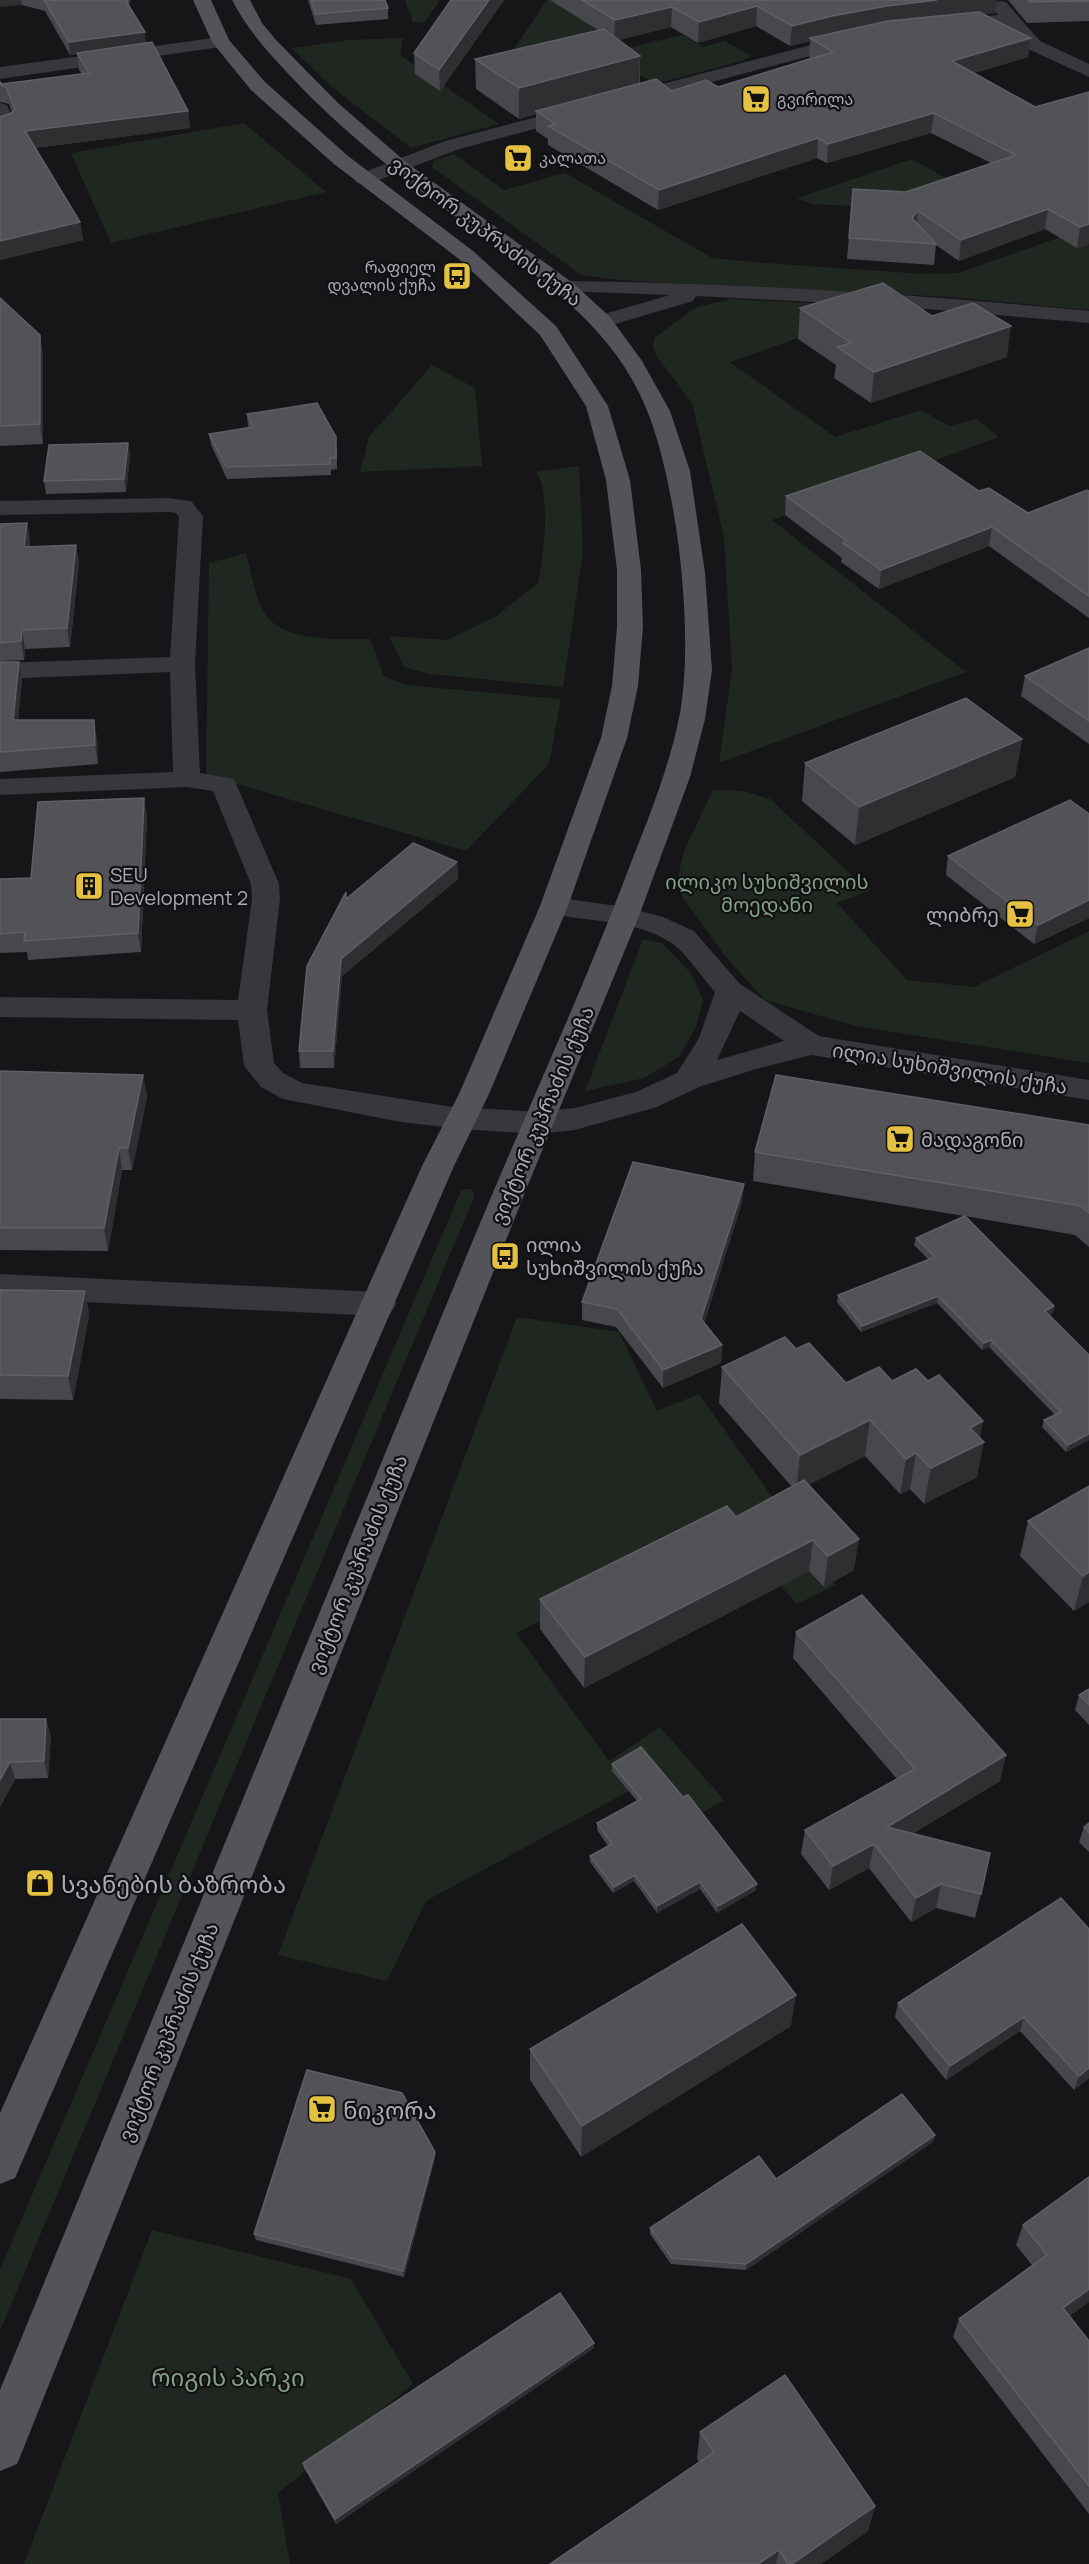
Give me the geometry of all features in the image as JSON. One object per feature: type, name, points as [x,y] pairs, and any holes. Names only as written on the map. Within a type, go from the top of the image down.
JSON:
[{"type":"main road","name":"ვიქტორ კუპრაძის ქუჩა","points":[[0,2447],[195,1961],[625,916],[677,777],[692,719],[699,670],[693,573],[678,471],[659,411],[646,385],[575,327],[519,302],[466,255],[364,179],[289,115],[258,86],[221,42],[202,0]]},
{"type":"main road","name":"ვიქტორ კუპრაძის ქუჩა","points":[[0,2163],[461,1118],[474,1094],[554,906],[614,738],[625,686],[630,627],[625,523],[618,480],[566,287],[400,167],[331,107],[300,77],[254,24],[241,0]]},
{"type":"main road","points":[[258,86],[300,77]]},
{"type":"street","points":[[995,0],[1034,45],[1089,71]]},
{"type":"street","points":[[931,28],[1010,19]]},
{"type":"street","points":[[364,179],[452,146],[837,42],[866,37]]},
{"type":"street","points":[[0,74],[221,42]]},
{"type":"street","points":[[0,109],[6,125],[0,128]]},
{"type":"street","points":[[566,287],[720,291],[931,301],[1089,317]]},
{"type":"street","points":[[575,327],[685,297],[720,291]]},
{"type":"street","points":[[0,508],[183,506],[191,516],[183,664],[187,779],[0,787]]},
{"type":"street","points":[[0,671],[183,664]]},
{"type":"street","name":"ილია სუხიშვილის ქუჩა","points":[[187,779],[224,785],[265,884],[266,899],[252,1010],[259,1066],[272,1080],[294,1092],[401,1111],[538,1123],[575,1119],[635,1103],[688,1080],[750,1060],[811,1045],[1089,1090]]},
{"type":"street","name":"ილია სუხიშვილის ქუჩა","points":[[554,906],[625,916],[653,923],[684,938],[730,991],[811,1045]]},
{"type":"street","points":[[688,1080],[706,1055],[724,1017],[730,991]]},
{"type":"street","points":[[0,1007],[252,1010]]},
{"type":"street","points":[[0,1286],[379,1304]]},
{"type":"green space","points":[[405,0],[440,0],[425,22],[413,22]]},
{"type":"green space","points":[[547,0],[565,0],[659,19],[530,61],[513,50]]},
{"type":"green space","points":[[683,35],[703,47],[725,41],[751,56],[742,61],[655,84],[605,53]]},
{"type":"green space","points":[[403,38],[400,55],[499,124],[411,148],[332,87],[292,48],[349,40]]},
{"type":"green space","points":[[244,123],[326,192],[111,243],[71,153]]},
{"type":"green space","points":[[454,154],[504,190],[565,173],[712,258],[924,274],[958,273],[1089,227],[1089,310],[949,297],[620,280],[581,275],[432,167],[434,160]]},
{"type":"green space","points":[[912,159],[963,188],[902,209],[812,204],[797,198]]},
{"type":"green space","points":[[731,299],[888,307],[730,362],[835,437],[921,410],[949,426],[977,419],[999,437],[772,520],[966,672],[719,763],[732,669],[724,537],[692,403],[656,355],[653,345],[655,337],[697,307]]},
{"type":"green space","points":[[432,365],[475,388],[482,466],[360,472],[369,437]]},
{"type":"green space","points":[[579,466],[583,552],[563,687],[429,674],[404,667],[389,636],[447,640],[495,617],[538,583],[544,543],[545,510],[541,482],[536,472]]},
{"type":"green space","points":[[246,553],[260,604],[271,621],[283,629],[312,637],[370,639],[384,676],[406,685],[561,699],[549,764],[466,851],[206,775],[209,563]]},
{"type":"green space","name":"ილიკო სუხიშვილის მოედანი","points":[[713,790],[744,791],[770,799],[869,891],[837,903],[907,980],[974,987],[1089,931],[1089,1063],[855,1026],[765,1000],[725,956],[681,895],[678,877],[684,851]]},
{"type":"green space","points":[[643,939],[662,943],[691,973],[703,1000],[696,1027],[679,1057],[644,1078],[585,1091]]},
{"type":"green space","points":[[472,1189],[474,1197],[0,2331],[0,2270],[461,1191]]},
{"type":"green space","points":[[517,1317],[619,1332],[657,1411],[699,1394],[835,1585],[797,1604],[727,1526],[516,1633],[609,1761],[660,1727],[724,1800],[687,1821],[655,1777],[426,1901],[387,1981],[278,1955]]},
{"type":"green space","name":"რიგის პარკი","points":[[152,2230],[351,2279],[413,2384],[278,2493],[290,2564],[24,2564]]},
{"type":"building","points":[[44,0],[127,0],[145,32],[69,42]]},
{"type":"building","points":[[311,0],[385,0],[388,8],[316,14]]},
{"type":"building","points":[[451,0],[489,0],[439,70],[414,53]]},
{"type":"building","points":[[582,0],[937,0],[887,6],[792,26],[757,6],[699,22],[672,7],[615,20]]},
{"type":"building","points":[[1028,0],[1089,0],[1089,1],[1030,2]]},
{"type":"building","points":[[979,12],[1031,38],[952,61],[1035,107],[1089,92],[1089,224],[1080,227],[1048,209],[961,240],[918,211],[912,218],[936,244],[849,238],[853,189],[906,192],[1016,155],[934,113],[828,144],[818,138],[659,190],[548,126],[555,124],[536,111],[656,79],[672,91],[706,80],[718,87],[833,52],[810,38],[888,21]]},
{"type":"building","points":[[604,29],[640,56],[519,88],[475,59]]},
{"type":"building","points":[[152,42],[188,111],[25,131],[80,222],[0,241],[0,117],[15,109],[6,87],[0,85],[0,82],[2,84],[89,73],[77,53]]},
{"type":"building","points":[[883,283],[932,316],[973,303],[1011,326],[874,372],[837,347],[851,343],[800,308]]},
{"type":"building","points":[[0,298],[40,335],[40,424],[0,426]]},
{"type":"building","points":[[317,403],[336,437],[336,458],[330,458],[330,464],[226,467],[209,434],[253,427],[247,414]]},
{"type":"building","points":[[128,443],[124,479],[44,481],[49,445]]},
{"type":"building","points":[[920,451],[979,491],[989,488],[1028,513],[1089,491],[1089,596],[992,527],[881,570],[843,543],[847,541],[786,496]]},
{"type":"building","points":[[27,523],[24,547],[76,545],[67,628],[22,630],[21,641],[0,643],[0,524]]},
{"type":"building","points":[[1089,648],[1089,721],[1025,676]]},
{"type":"building","points":[[0,662],[19,662],[13,720],[94,720],[95,745],[0,752]]},
{"type":"building","points":[[966,698],[1022,739],[859,807],[805,763]]},
{"type":"building","name":"SEU Development 2","points":[[144,798],[138,933],[24,941],[25,932],[0,934],[0,879],[31,878],[38,802]]},
{"type":"building","points":[[1070,800],[1089,814],[1089,900],[1038,925],[948,856]]},
{"type":"building","points":[[413,843],[457,862],[341,959],[333,1051],[299,1051],[307,966],[346,892],[346,899]]},
{"type":"building","points":[[0,1071],[143,1075],[128,1148],[119,1148],[104,1228],[0,1228]]},
{"type":"building","points":[[776,1075],[1089,1125],[1089,1213],[1081,1206],[755,1152]]},
{"type":"building","points":[[633,1162],[744,1184],[701,1319],[722,1345],[663,1370],[617,1309],[582,1302]]},
{"type":"building","points":[[965,1216],[1054,1306],[1045,1311],[1089,1355],[1089,1434],[1068,1445],[1044,1420],[1061,1412],[991,1340],[984,1343],[938,1296],[862,1326],[838,1295],[935,1257],[916,1238]]},
{"type":"building","points":[[0,1290],[85,1291],[68,1376],[0,1375]]},
{"type":"building","points":[[785,1337],[796,1349],[809,1343],[846,1383],[879,1367],[892,1381],[916,1369],[928,1381],[939,1375],[983,1421],[970,1428],[984,1442],[931,1468],[916,1453],[906,1459],[870,1420],[800,1455],[722,1367]]},
{"type":"building","points":[[804,1480],[859,1539],[828,1556],[813,1540],[585,1657],[540,1599],[727,1506],[736,1517]]},
{"type":"building","points":[[1089,1486],[1089,1572],[1083,1576],[1028,1521]]},
{"type":"building","points":[[862,1595],[1006,1755],[887,1827],[990,1853],[981,1894],[941,1884],[916,1898],[874,1844],[833,1866],[805,1830],[915,1769],[796,1632]]},
{"type":"building","points":[[1089,1689],[1089,1705],[1079,1695]]},
{"type":"building","points":[[0,1719],[46,1719],[44,1761],[10,1762],[0,1780]]},
{"type":"building","points":[[641,1747],[683,1797],[688,1795],[757,1884],[718,1906],[700,1882],[657,1906],[635,1875],[614,1887],[590,1856],[612,1844],[597,1823],[641,1799],[612,1764]]},
{"type":"building","points":[[1089,1823],[1089,1833],[1084,1827]]},
{"type":"building","points":[[1061,1898],[1089,1929],[1089,2068],[1079,2076],[1024,2017],[950,2066],[898,2003]]},
{"type":"building","points":[[742,1924],[796,1995],[582,2126],[530,2049]]},
{"type":"building","points":[[307,2070],[402,2093],[435,2152],[403,2271],[254,2234]]},
{"type":"building","points":[[902,2094],[935,2135],[746,2264],[672,2258],[650,2228],[759,2156],[776,2179]]},
{"type":"building","points":[[1089,2177],[1089,2289],[1063,2308],[1089,2341],[1089,2486],[959,2319],[1047,2255],[1023,2225]]},
{"type":"building","points":[[560,2293],[594,2343],[335,2519],[303,2463]]},
{"type":"building","points":[[785,2375],[875,2506],[792,2564],[788,2564],[779,2550],[758,2564],[550,2564],[714,2452],[700,2432]]},
{"type":"place","name":"გვირილა","points":[[756,99]]},
{"type":"place","name":"კალათა","points":[[518,158]]},
{"type":"place","name":"რაფიელ დვალის ქუჩა","points":[[457,276]]},
{"type":"place","name":"SEU Development 2","points":[[89,886]]},
{"type":"place","name":"ლიბრე","points":[[1020,914]]},
{"type":"place","name":"მადაგონი","points":[[900,1139]]},
{"type":"place","name":"ილია სუხიშვილის ქუჩა","points":[[505,1256]]},
{"type":"place","name":"სვანების ბაზრობა","points":[[40,1883]]},
{"type":"place","name":"ნიკორა","points":[[322,2109]]}]
